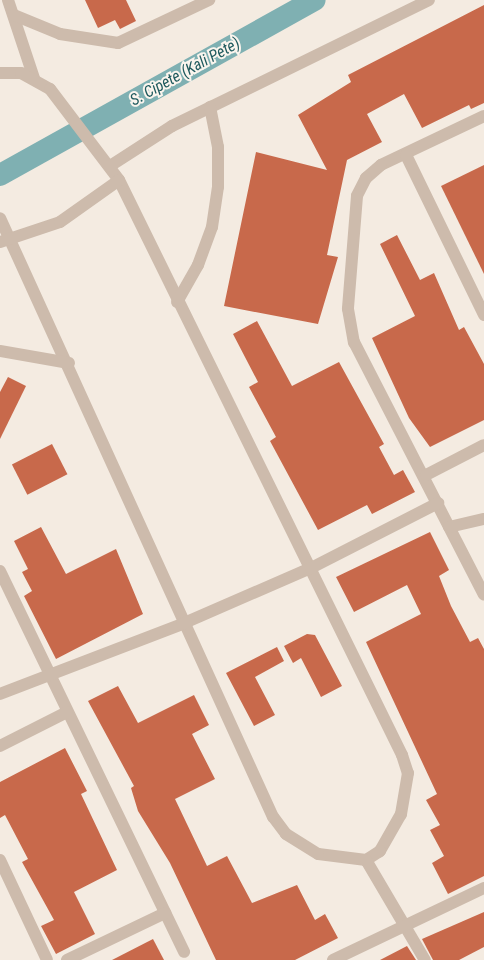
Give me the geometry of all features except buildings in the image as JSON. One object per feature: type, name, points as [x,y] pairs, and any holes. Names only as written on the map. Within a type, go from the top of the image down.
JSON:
[{"type":"street","points":[[0,218],[6,240],[69,364],[182,624],[273,817],[286,834],[318,854],[366,860],[380,851],[401,814],[408,773],[311,568],[177,302],[118,180],[110,166],[60,105],[34,78],[8,0]]},
{"type":"street","points":[[14,15],[60,34],[118,43],[209,0]]},
{"type":"street","points":[[110,166],[210,107],[429,0]]},
{"type":"street","points":[[0,73],[34,78]]},
{"type":"street","points":[[177,302],[198,265],[216,203],[218,147],[210,107]]},
{"type":"street","points":[[484,116],[406,155],[381,165],[366,178],[357,196],[348,309],[354,342],[426,475],[449,527],[484,595]]},
{"type":"street","points":[[406,155],[484,315]]},
{"type":"street","points":[[6,240],[65,219],[118,180]]},
{"type":"street","points":[[0,351],[69,364]]},
{"type":"street","points":[[426,475],[484,445]]},
{"type":"street","points":[[0,694],[182,624],[311,568],[438,503]]},
{"type":"street","points":[[449,527],[484,519]]},
{"type":"street","points":[[0,571],[48,674],[184,952]]},
{"type":"street","points":[[0,746],[67,712]]},
{"type":"street","points":[[0,860],[47,960]]},
{"type":"street","points":[[366,860],[407,925],[425,960]]},
{"type":"street","points":[[333,960],[484,888]]},
{"type":"street","points":[[67,960],[164,913]]},
{"type":"waterway","name":"S. Cipete (Kali Pete)","points":[[0,175],[315,0]]}]
